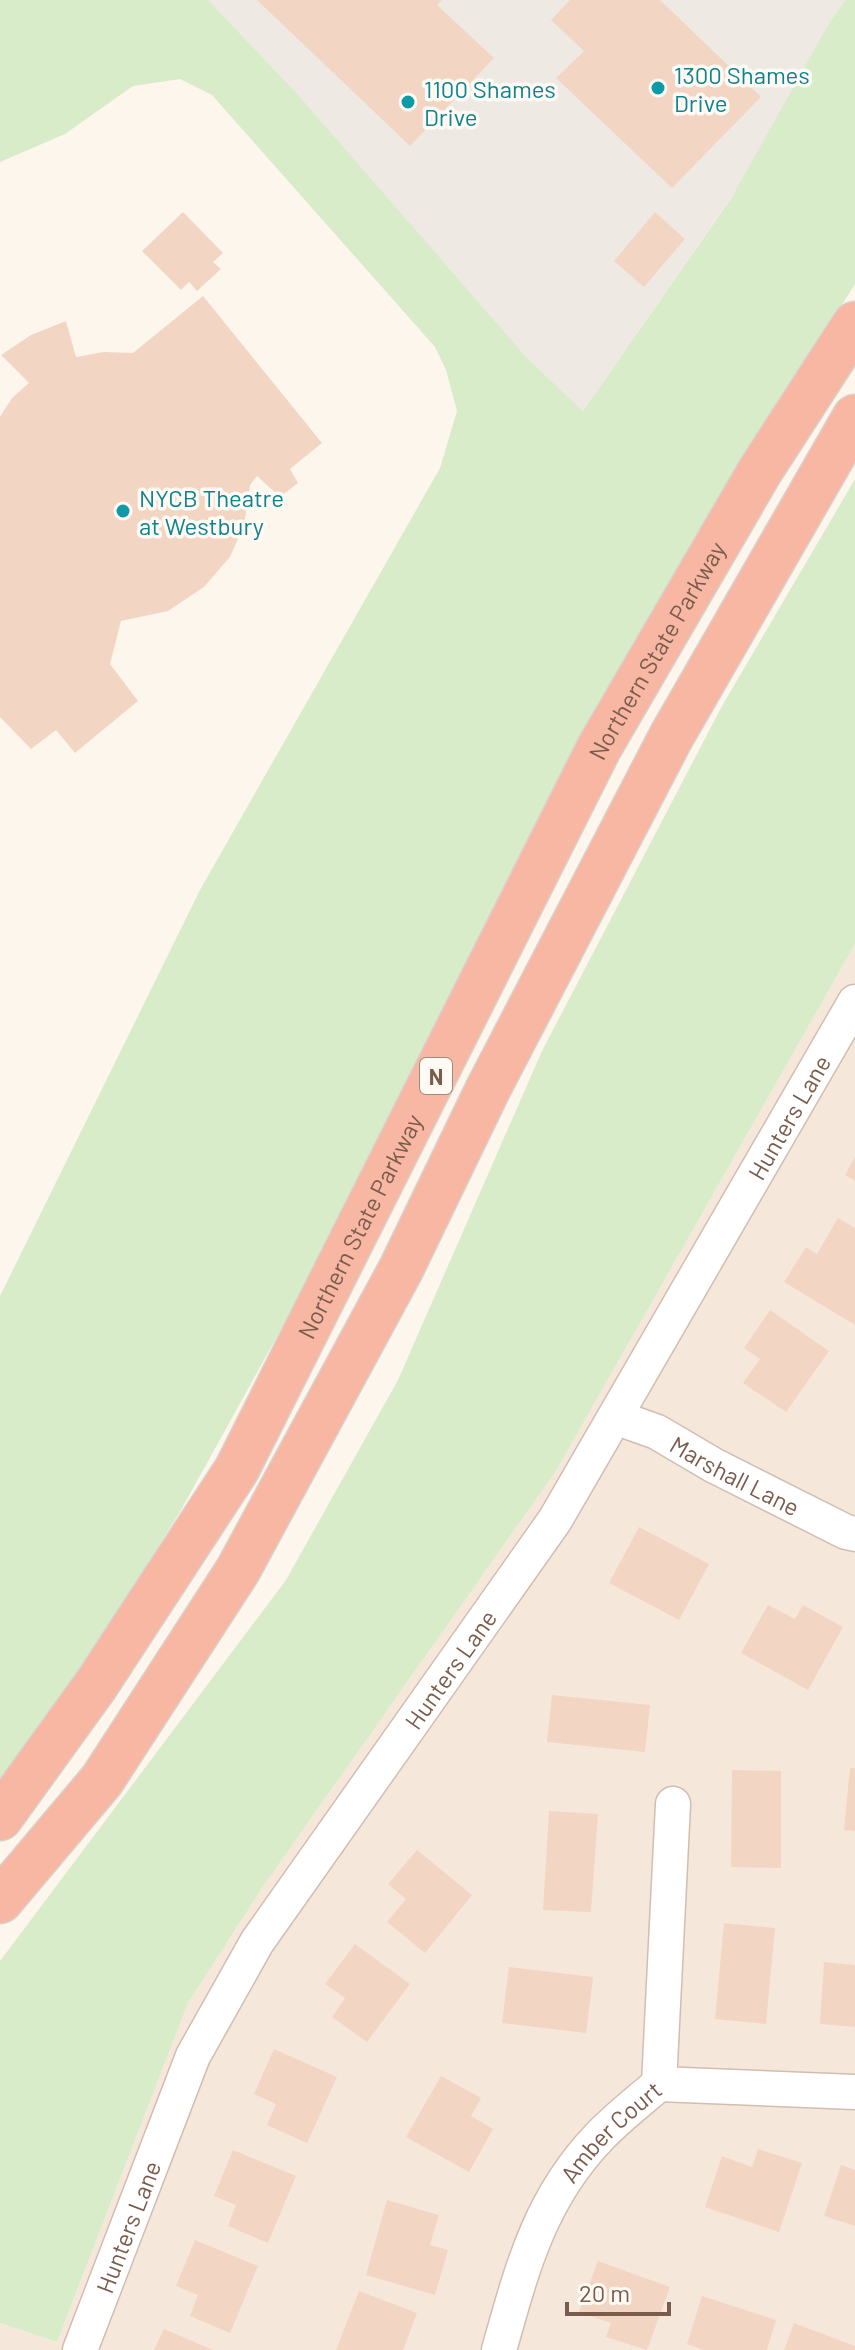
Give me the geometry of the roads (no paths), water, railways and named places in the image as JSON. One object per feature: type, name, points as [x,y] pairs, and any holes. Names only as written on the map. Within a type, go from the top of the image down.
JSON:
[{"type":"highway","name":"Northern State Parkway","points":[[0,1818],[96,1685],[237,1469],[599,748],[760,471],[855,324]]},
{"type":"highway","name":"N","points":[[0,1901],[102,1780],[238,1570],[401,1269],[488,1089],[671,737],[855,417]]},
{"type":"street","name":"Hunters Lane","points":[[80,2350],[193,2056],[257,1942],[555,1520],[855,1002]]},
{"type":"street","name":"Marshall Lane","points":[[615,1417],[657,1432],[713,1465],[855,1534]]},
{"type":"street","name":"Amber Court","points":[[499,2350],[526,2253],[550,2201],[599,2137],[659,2084],[673,1804]]},
{"type":"street","points":[[659,2084],[855,2092]]},
{"type":"place","name":"1300 Shames Drive","points":[[658,88]]},
{"type":"place","name":"1100 Shames Drive","points":[[408,102]]},
{"type":"place","name":"NYCB Theatre at Westbury","points":[[123,511]]}]
